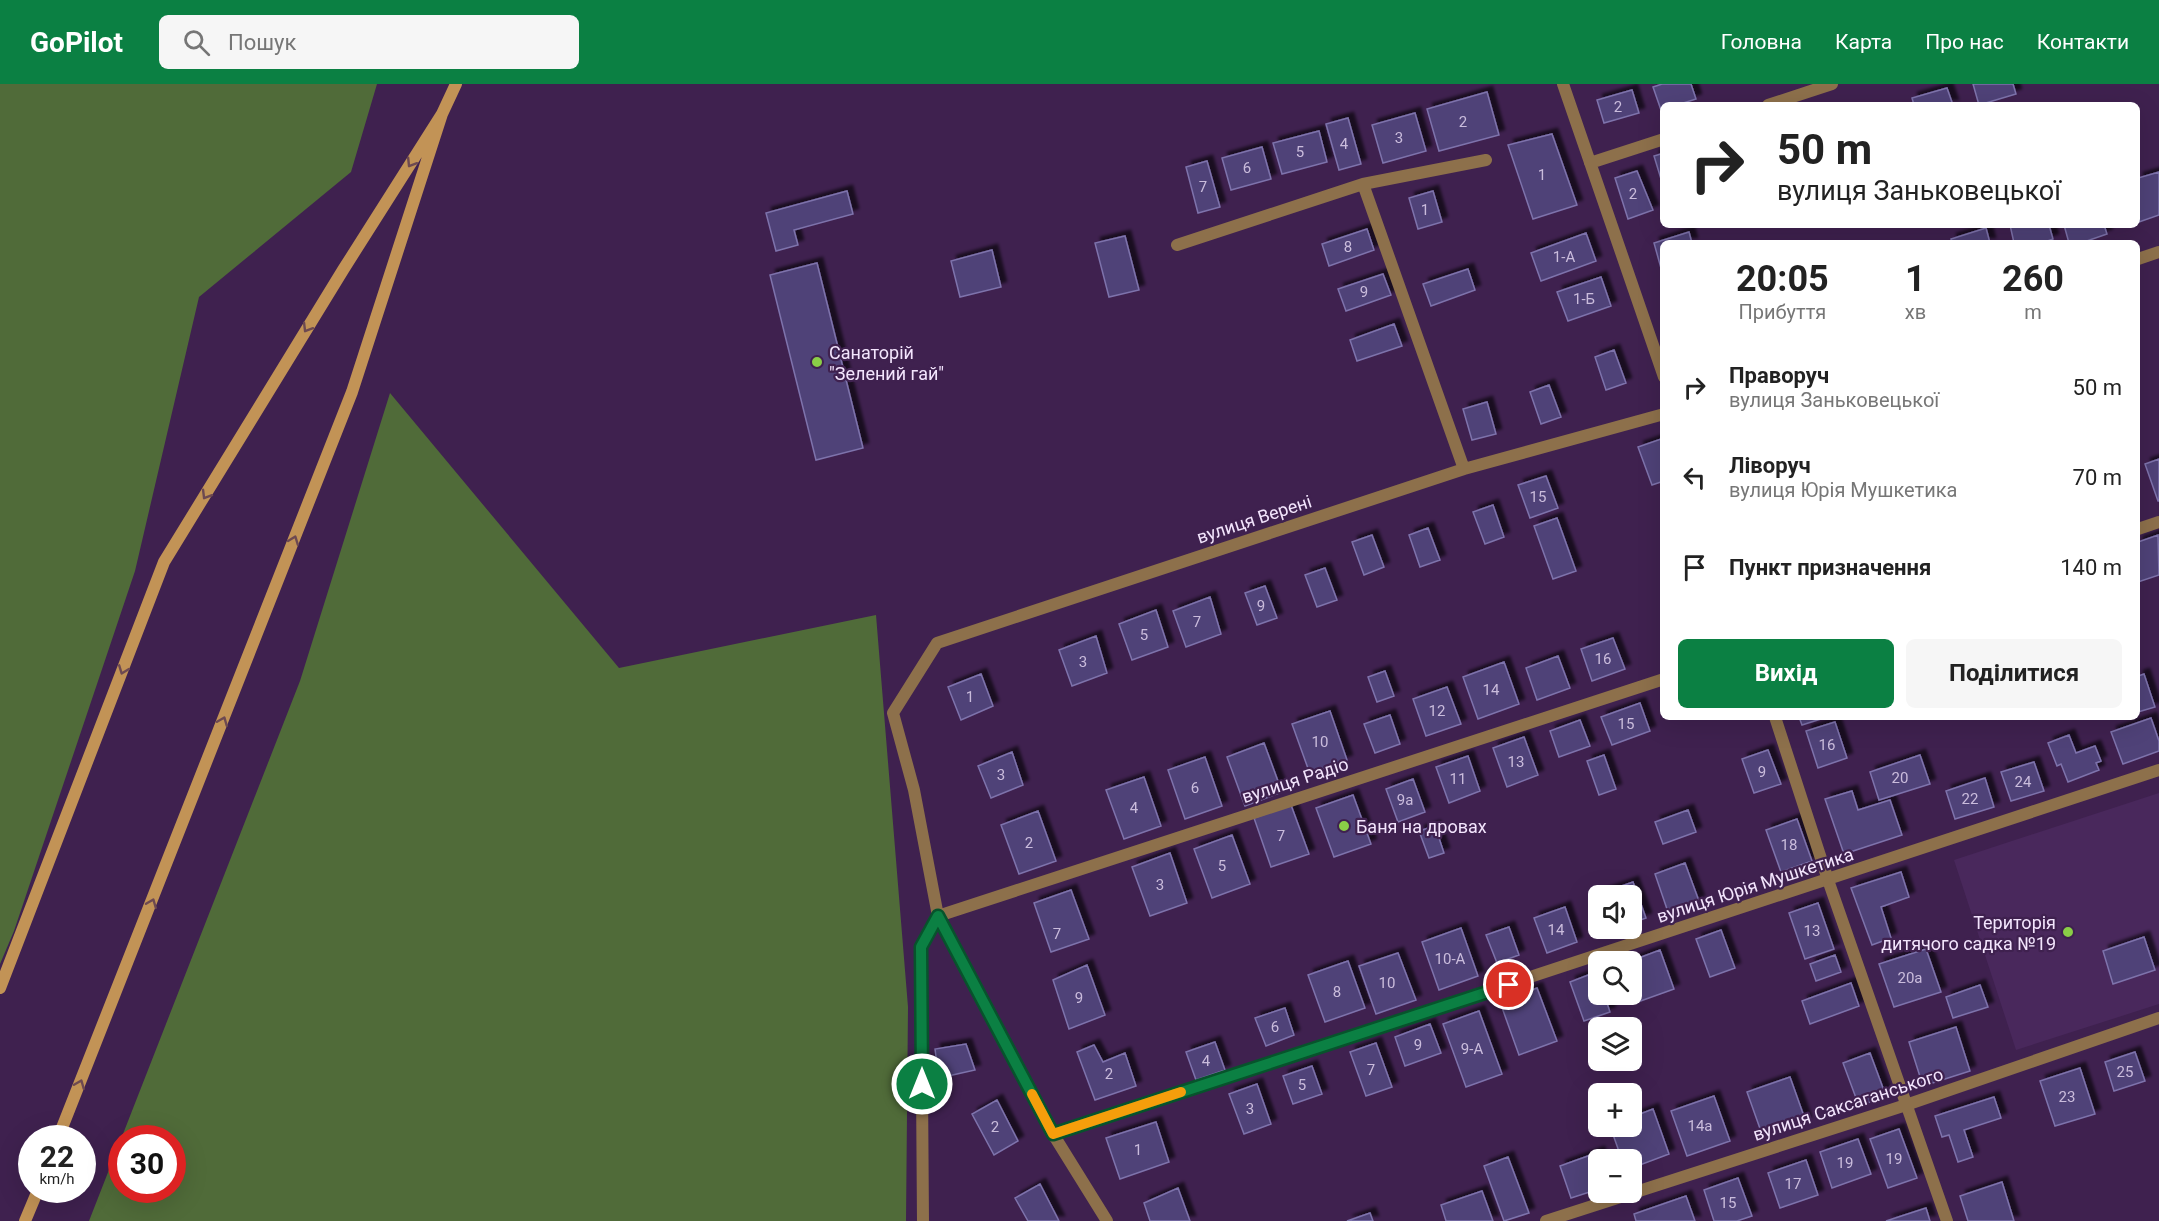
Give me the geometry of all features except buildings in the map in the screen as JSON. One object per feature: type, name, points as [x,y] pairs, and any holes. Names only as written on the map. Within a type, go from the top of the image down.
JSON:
[{"type":"main road","points":[[63,1125],[352,392],[442,114],[456,84]]},
{"type":"main road","points":[[0,988],[165,562],[343,270],[442,114]]},
{"type":"main road","points":[[26,1221],[33,1203]]},
{"type":"street","points":[[1563,84],[1660,365]]},
{"type":"street","points":[[1777,102],[1832,84]]},
{"type":"street","points":[[1590,163],[1660,140]]},
{"type":"street","points":[[1177,245],[1363,184],[1486,160]]},
{"type":"street","points":[[1363,184],[1464,469]]},
{"type":"street","points":[[2140,258],[2159,252]]},
{"type":"street","name":"вулиця Верені","points":[[938,916],[914,790],[893,713],[937,643],[1464,469],[1660,415]]},
{"type":"street","points":[[2140,528],[2159,522]]},
{"type":"street","name":"вулиця Радіо","points":[[938,916],[1660,680]]},
{"type":"street","points":[[1776,720],[1828,880],[1947,1221]]},
{"type":"street","name":"вулиця Юрія Мушкетика","points":[[1053,1134],[2159,770]]},
{"type":"street","points":[[938,916],[1053,1134],[1107,1221]]},
{"type":"street","points":[[923,1221],[921,947],[938,916]]},
{"type":"street","name":"вулиця Саксаганського","points":[[1546,1221],[1906,1105],[2159,1018]]},
{"type":"shaded area","name":"Територія дитячого садка №19","points":[[2159,793],[2159,1004],[2016,1050],[1954,860]]},
{"type":"green space","points":[[0,84],[377,84],[351,172],[199,297],[135,571],[14,931],[0,964]]},
{"type":"green space","points":[[390,393],[619,668],[876,615],[908,1007],[906,1221],[89,1221],[108,1172],[108,1203],[186,1203],[186,1125],[127,1125],[300,681]]},
{"type":"slow traffic","points":[[1032,1094],[1053,1134],[1181,1092]]},
{"type":"place","name":"Санаторій \"Зелений гай\"","points":[[817,362]]},
{"type":"place","name":"Баня на дровах","points":[[1344,826]]},
{"type":"place","name":"Територія дитячого садка №19","points":[[2068,932]]},
{"type":"route","points":[[922,1084],[921,947],[938,916],[1053,1134],[1509,985]]}]
